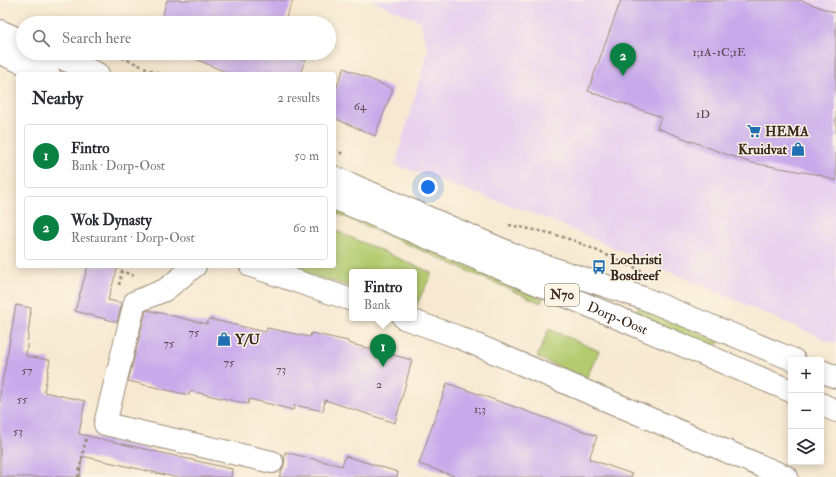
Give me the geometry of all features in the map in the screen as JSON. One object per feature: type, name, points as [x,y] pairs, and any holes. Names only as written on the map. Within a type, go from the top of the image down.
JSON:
[{"type":"main road","points":[[0,32],[16,39]]},
{"type":"main road","points":[[0,53],[16,60]]},
{"type":"main road","points":[[16,60],[44,72]]},
{"type":"main road","points":[[66,60],[93,72]]},
{"type":"main road","name":"Dorp-Oost","points":[[336,178],[516,256],[643,298],[788,358]]},
{"type":"main road","name":"Dorp-Oost","points":[[336,199],[788,390]]},
{"type":"main road","points":[[192,268],[165,290],[135,302],[105,424],[272,462]]},
{"type":"main road","points":[[257,268],[349,299]]},
{"type":"main road","points":[[413,321],[458,337],[760,472],[787,477]]},
{"type":"main road","points":[[824,372],[836,377]]},
{"type":"main road","points":[[824,405],[836,411]]},
{"type":"path","points":[[127,60],[155,72]]},
{"type":"path","points":[[336,151],[345,155]]},
{"type":"path","points":[[504,223],[550,233],[575,241],[651,274]]},
{"type":"shaded area","points":[[371,0],[836,0],[836,344],[543,217],[395,165],[428,50],[420,21]]},
{"type":"green space","points":[[336,209],[543,299],[541,303],[336,213]]},
{"type":"green space","points":[[336,231],[432,273],[417,304],[417,269],[349,269],[349,286],[282,268],[336,268]]},
{"type":"green space","points":[[638,306],[720,342],[711,348],[635,315]]},
{"type":"green space","points":[[549,329],[599,351],[586,379],[537,357]]},
{"type":"building","points":[[167,0],[293,0],[286,16],[162,16]]},
{"type":"building","points":[[621,0],[800,0],[836,13],[836,181],[820,175],[752,163],[720,152],[657,128],[661,117],[588,91]]},
{"type":"building","points":[[198,60],[305,60],[301,72],[225,72]]},
{"type":"building","points":[[344,68],[393,89],[375,136],[336,119],[336,89]]},
{"type":"building","points":[[87,268],[117,268],[108,300],[122,303],[117,322],[75,311]]},
{"type":"building","points":[[16,305],[31,308],[26,356],[50,360],[44,392],[85,401],[79,434],[232,469],[231,477],[174,477],[82,456],[80,477],[0,477],[0,395]]},
{"type":"building","points":[[148,310],[207,324],[209,319],[266,332],[267,328],[310,337],[311,333],[348,341],[348,343],[412,360],[395,423],[325,400],[323,411],[295,405],[293,410],[249,399],[248,404],[190,391],[189,395],[128,381],[146,311]]},
{"type":"building","points":[[447,383],[597,436],[589,459],[632,474],[631,477],[457,477],[419,464]]},
{"type":"building","points":[[285,452],[342,466],[345,456],[398,472],[397,477],[279,477],[284,465]]},
{"type":"place","name":"Wok Dynasty","points":[[623,76]]},
{"type":"place","name":"HEMA","points":[[754,131]]},
{"type":"place","name":"Kruidvat","points":[[798,149]]},
{"type":"place","name":"Lochristi Bosdreef","points":[[599,267]]},
{"type":"place","name":"Y/U","points":[[224,339]]},
{"type":"place","name":"Fintro","points":[[383,367]]}]
